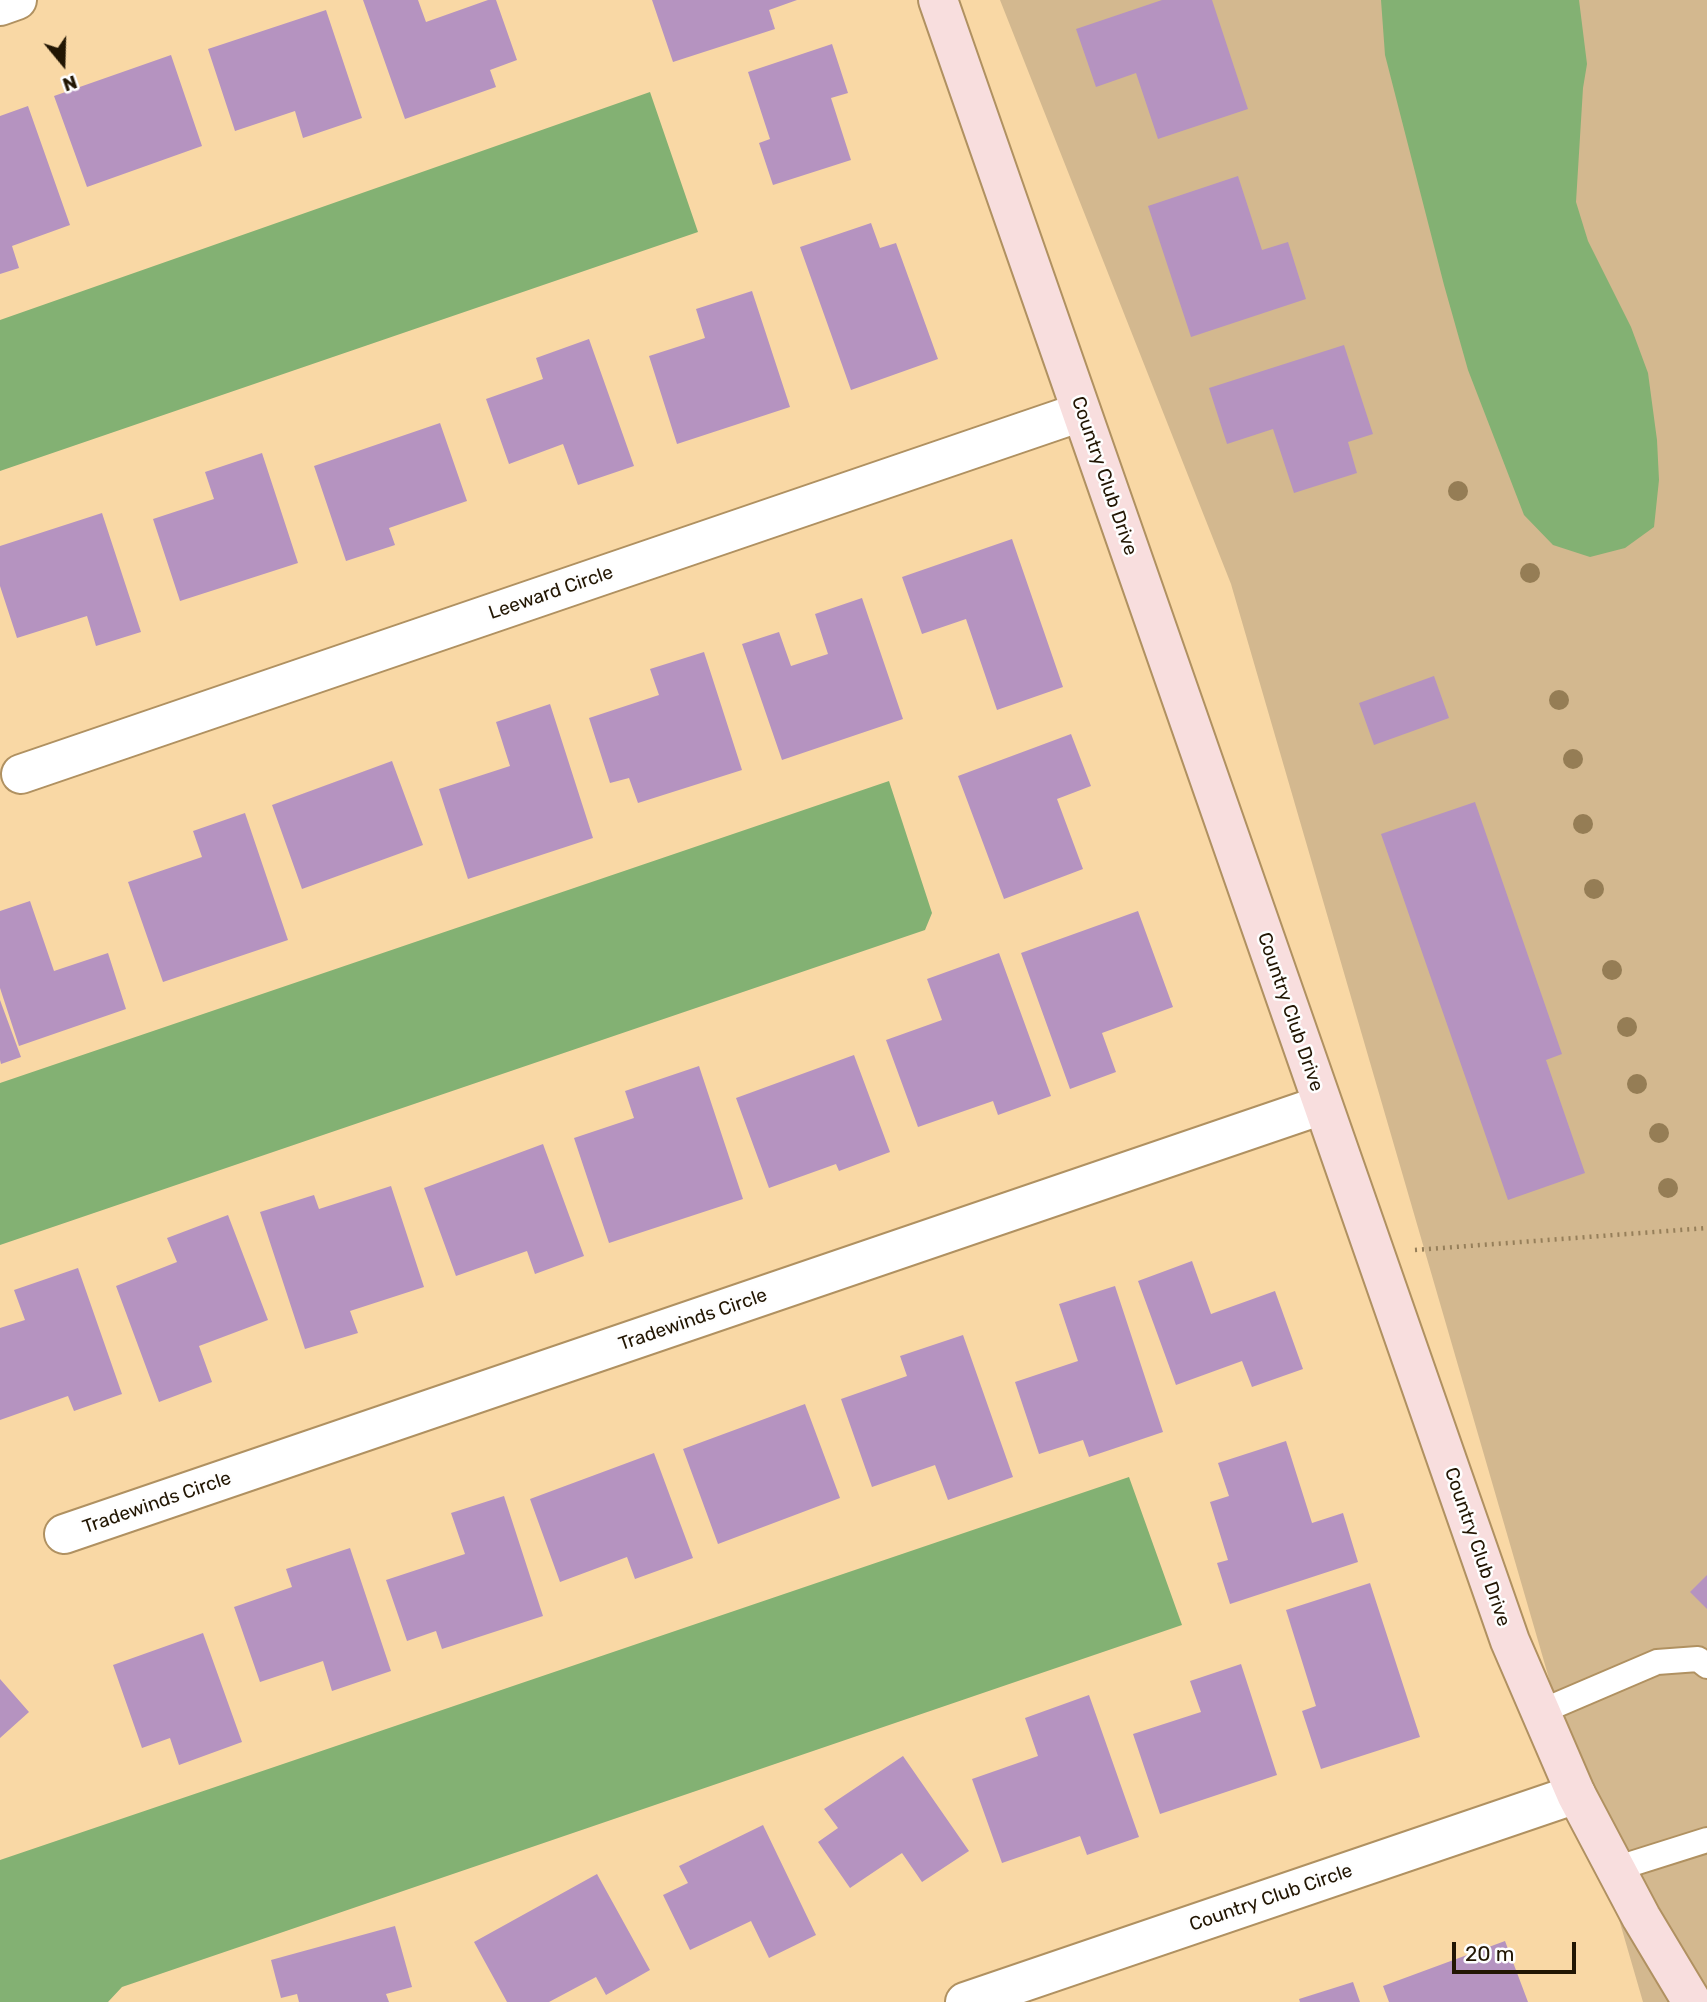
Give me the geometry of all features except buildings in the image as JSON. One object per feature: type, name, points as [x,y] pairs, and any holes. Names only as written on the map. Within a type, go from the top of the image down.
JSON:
[{"type":"street","points":[[0,6],[17,0]]},
{"type":"street","name":"Country Club Drive","points":[[938,0],[1510,1641],[1576,1794],[1641,1917],[1692,2002]]},
{"type":"street","name":"Leeward Circle","points":[[21,774],[1081,412]]},
{"type":"street","name":"Tradewinds Circle","points":[[64,1534],[1322,1105]]},
{"type":"street","name":"Country Club Circle","points":[[965,2002],[1576,1794]]},
{"type":"lane","points":[[1540,1712],[1657,1662],[1698,1660],[1707,1667]]},
{"type":"lane","points":[[1615,1869],[1707,1840]]},
{"type":"path","points":[[1374,1253],[1707,1228]]},
{"type":"shaded area","points":[[1000,0],[1707,0],[1707,2002],[1643,2002],[1231,584]]},
{"type":"shaded area","points":[[1381,0],[1579,0],[1587,64],[1576,202],[1588,241],[1631,327],[1648,373],[1657,440],[1659,480],[1654,527],[1625,548],[1590,557],[1553,545],[1524,515],[1468,370],[1444,285],[1385,55]]},
{"type":"shaded area","points":[[650,92],[698,232],[0,471],[0,320]]},
{"type":"shaded area","points":[[889,781],[932,913],[925,930],[0,1245],[0,1083]]},
{"type":"shaded area","points":[[1129,1477],[1182,1625],[122,1987],[108,2002],[0,2002],[0,1860]]}]
